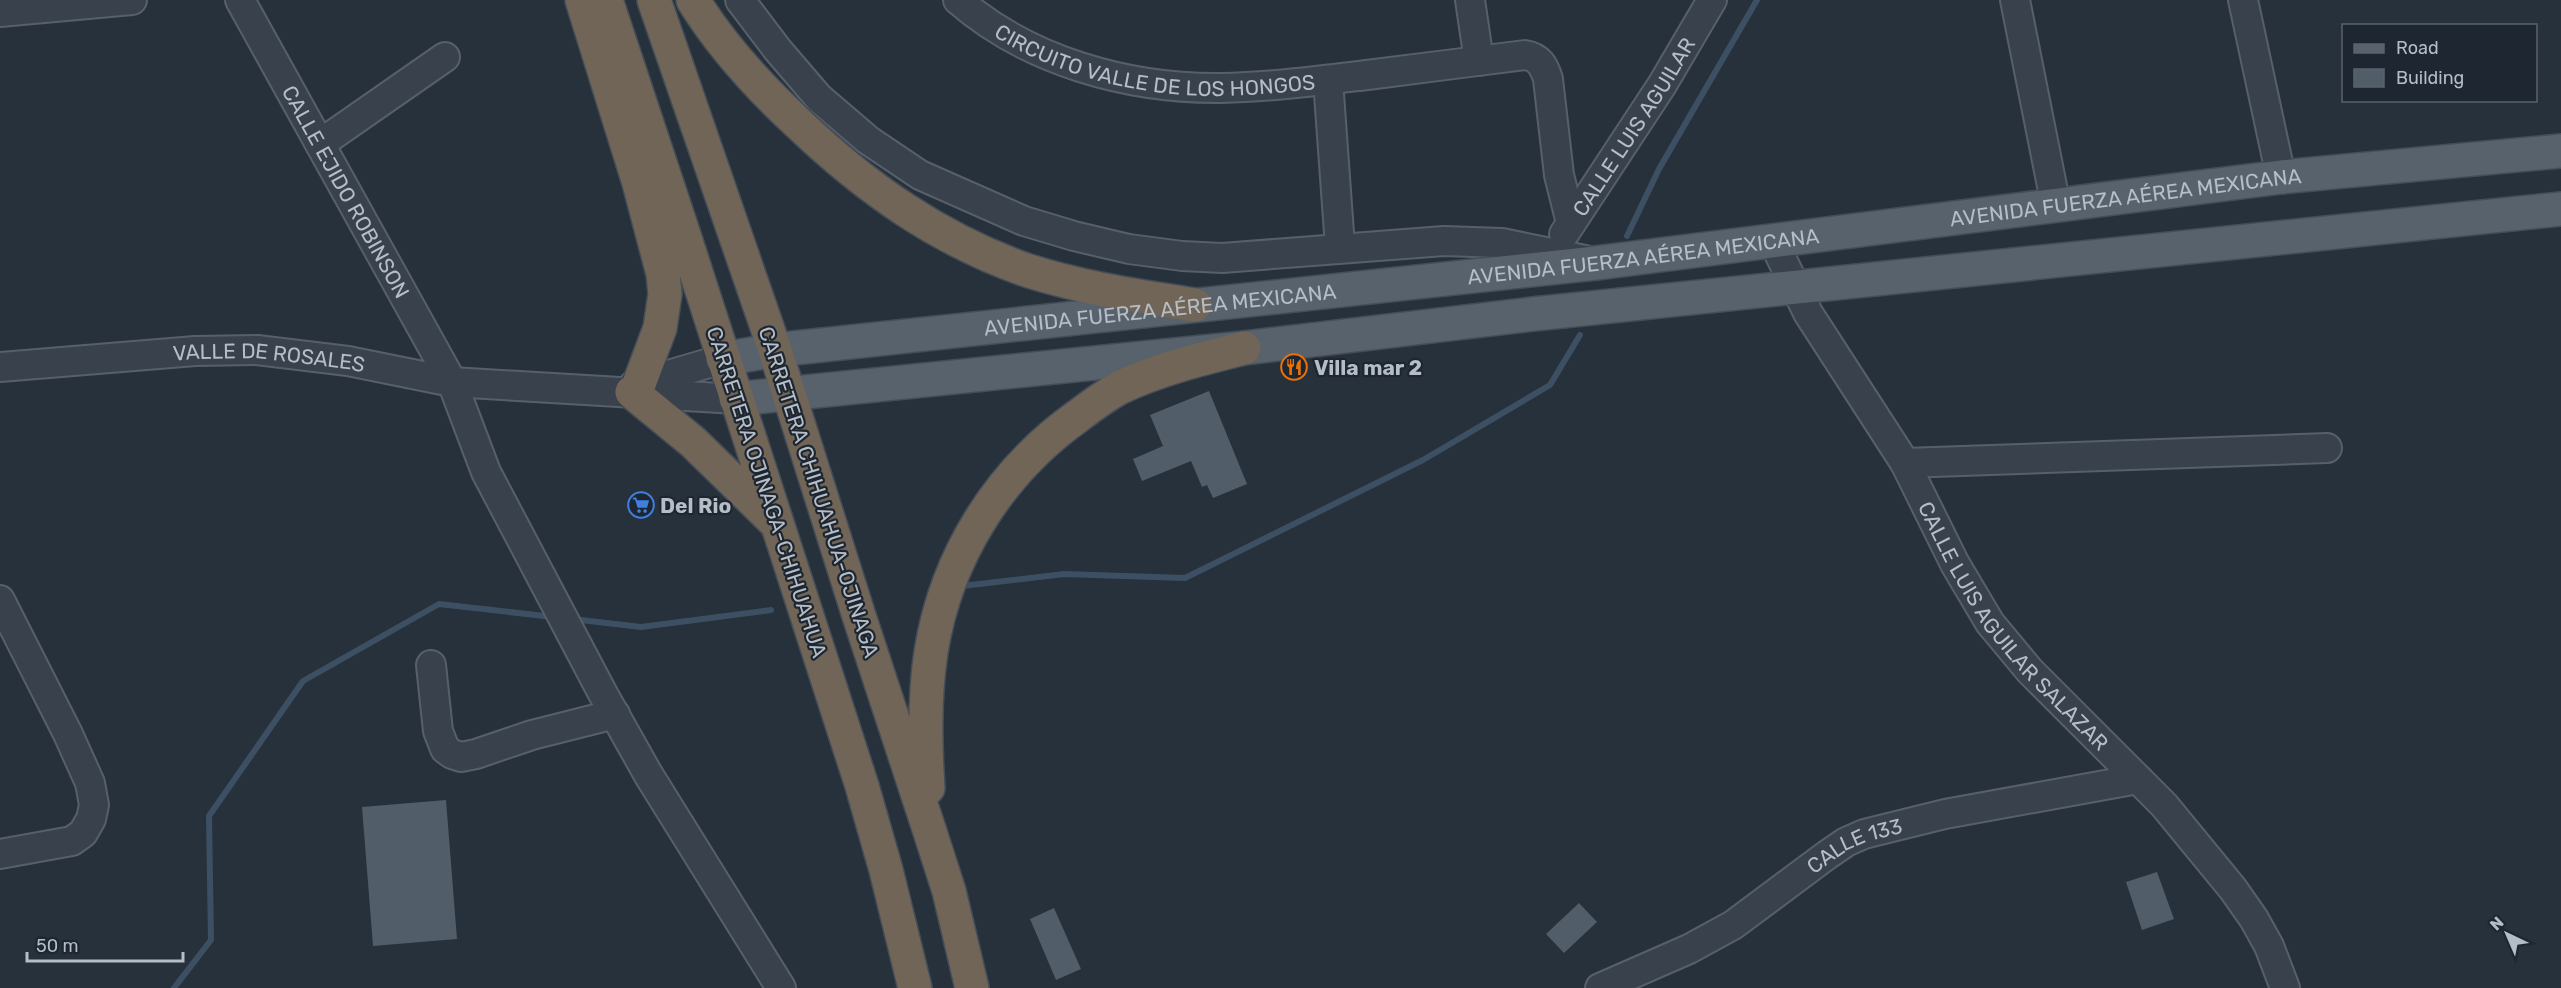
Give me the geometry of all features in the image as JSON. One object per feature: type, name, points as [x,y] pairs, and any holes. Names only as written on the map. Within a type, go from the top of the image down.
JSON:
[{"type":"highway","points":[[582,0],[639,183],[663,274],[665,294],[660,328],[629,389],[693,442],[776,522]]},
{"type":"highway","name":"CARRETERA OJINAGA-CHIHUAHUA","points":[[606,0],[862,786],[886,870],[915,988]]},
{"type":"highway","name":"CARRETERA CHIHUAHUA-OJINAGA","points":[[654,0],[775,350],[949,891],[972,988]]},
{"type":"highway","points":[[693,0],[726,47],[765,93],[834,158],[870,187],[933,228],[987,254],[1082,286],[1195,305]]},
{"type":"highway","points":[[930,832],[925,740],[931,651],[952,574],[980,519],[1028,456],[1057,431],[1118,389],[1179,364],[1244,348]]},
{"type":"main road","name":"AVENIDA FUERZA AÉREA MEXICANA","points":[[723,358],[775,350],[1596,263],[2282,177],[2561,151]]},
{"type":"main road","name":"AVENIDA FUERZA AÉREA MEXICANA","points":[[736,399],[787,392],[1244,348],[1533,314],[2561,209]]},
{"type":"street","points":[[0,12],[132,0]]},
{"type":"street","name":"CALLE EJIDO ROBINSON","points":[[240,0],[452,382],[486,471],[615,714],[654,783],[782,988]]},
{"type":"street","points":[[740,0],[777,49],[819,98],[868,140],[920,176],[1024,221],[1129,249],[1182,256],[1222,258],[1340,247],[1444,241],[1502,243],[1596,263]]},
{"type":"street","name":"CIRCUITO VALLE DE LOS HONGOS","points":[[958,0],[983,22],[1022,43],[1110,76],[1159,84],[1221,88],[1328,80],[1525,54],[1538,60],[1546,72],[1559,175],[1571,223]]},
{"type":"street","points":[[1470,0],[1479,61]]},
{"type":"street","name":"CALLE LUIS AGUILAR","points":[[1550,252],[1662,85],[1712,0]]},
{"type":"street","points":[[2016,0],[2056,206]]},
{"type":"street","points":[[2243,0],[2282,177]]},
{"type":"street","points":[[320,144],[445,57]]},
{"type":"street","name":"CIRCUITO VALLE DE LOS HONGOS","points":[[1328,80],[1340,247]]},
{"type":"street","name":"CALLE LUIS AGUILAR SALAZAR","points":[[1773,241],[1825,342],[1905,463],[1955,564],[1990,622],[2030,670],[2164,805],[2254,919],[2269,946],[2285,988]]},
{"type":"street","name":"VALLE DE ROSALES","points":[[0,367],[195,351],[257,350],[348,361],[452,382],[537,389],[629,389],[736,399]]},
{"type":"street","points":[[629,389],[723,358]]},
{"type":"street","points":[[1905,463],[2327,448]]},
{"type":"street","points":[[0,600],[68,734],[90,783],[94,805],[91,819],[83,833],[72,841],[0,854]]},
{"type":"street","points":[[431,664],[438,731],[445,749],[461,757],[477,754],[532,735],[615,714]]},
{"type":"street","name":"CALLE 133","points":[[1600,988],[1689,949],[1733,925],[1837,849],[1864,834],[1945,814],[2138,779]]},
{"type":"building","points":[[1209,391],[1247,484],[1213,498],[1207,485],[1202,487],[1191,461],[1142,481],[1133,459],[1163,446],[1150,415]]},
{"type":"building","points":[[446,800],[457,939],[373,946],[362,807]]},
{"type":"building","points":[[2157,872],[2174,919],[2142,930],[2126,882]]},
{"type":"building","points":[[1579,903],[1597,922],[1564,953],[1546,934]]},
{"type":"building","points":[[1054,908],[1081,969],[1056,980],[1030,919]]},
{"type":"waterway","points":[[1627,236],[1659,169],[1757,0]]},
{"type":"waterway","points":[[962,586],[1064,574],[1185,578],[1423,460],[1550,385],[1580,335]]},
{"type":"waterway","points":[[174,988],[211,940],[209,816],[303,681],[439,604],[553,617]]},
{"type":"waterway","points":[[572,619],[641,627],[771,610]]},
{"type":"place","name":"Villa mar 2","points":[[1294,367]]},
{"type":"place","name":"Del Rio","points":[[641,505]]}]
